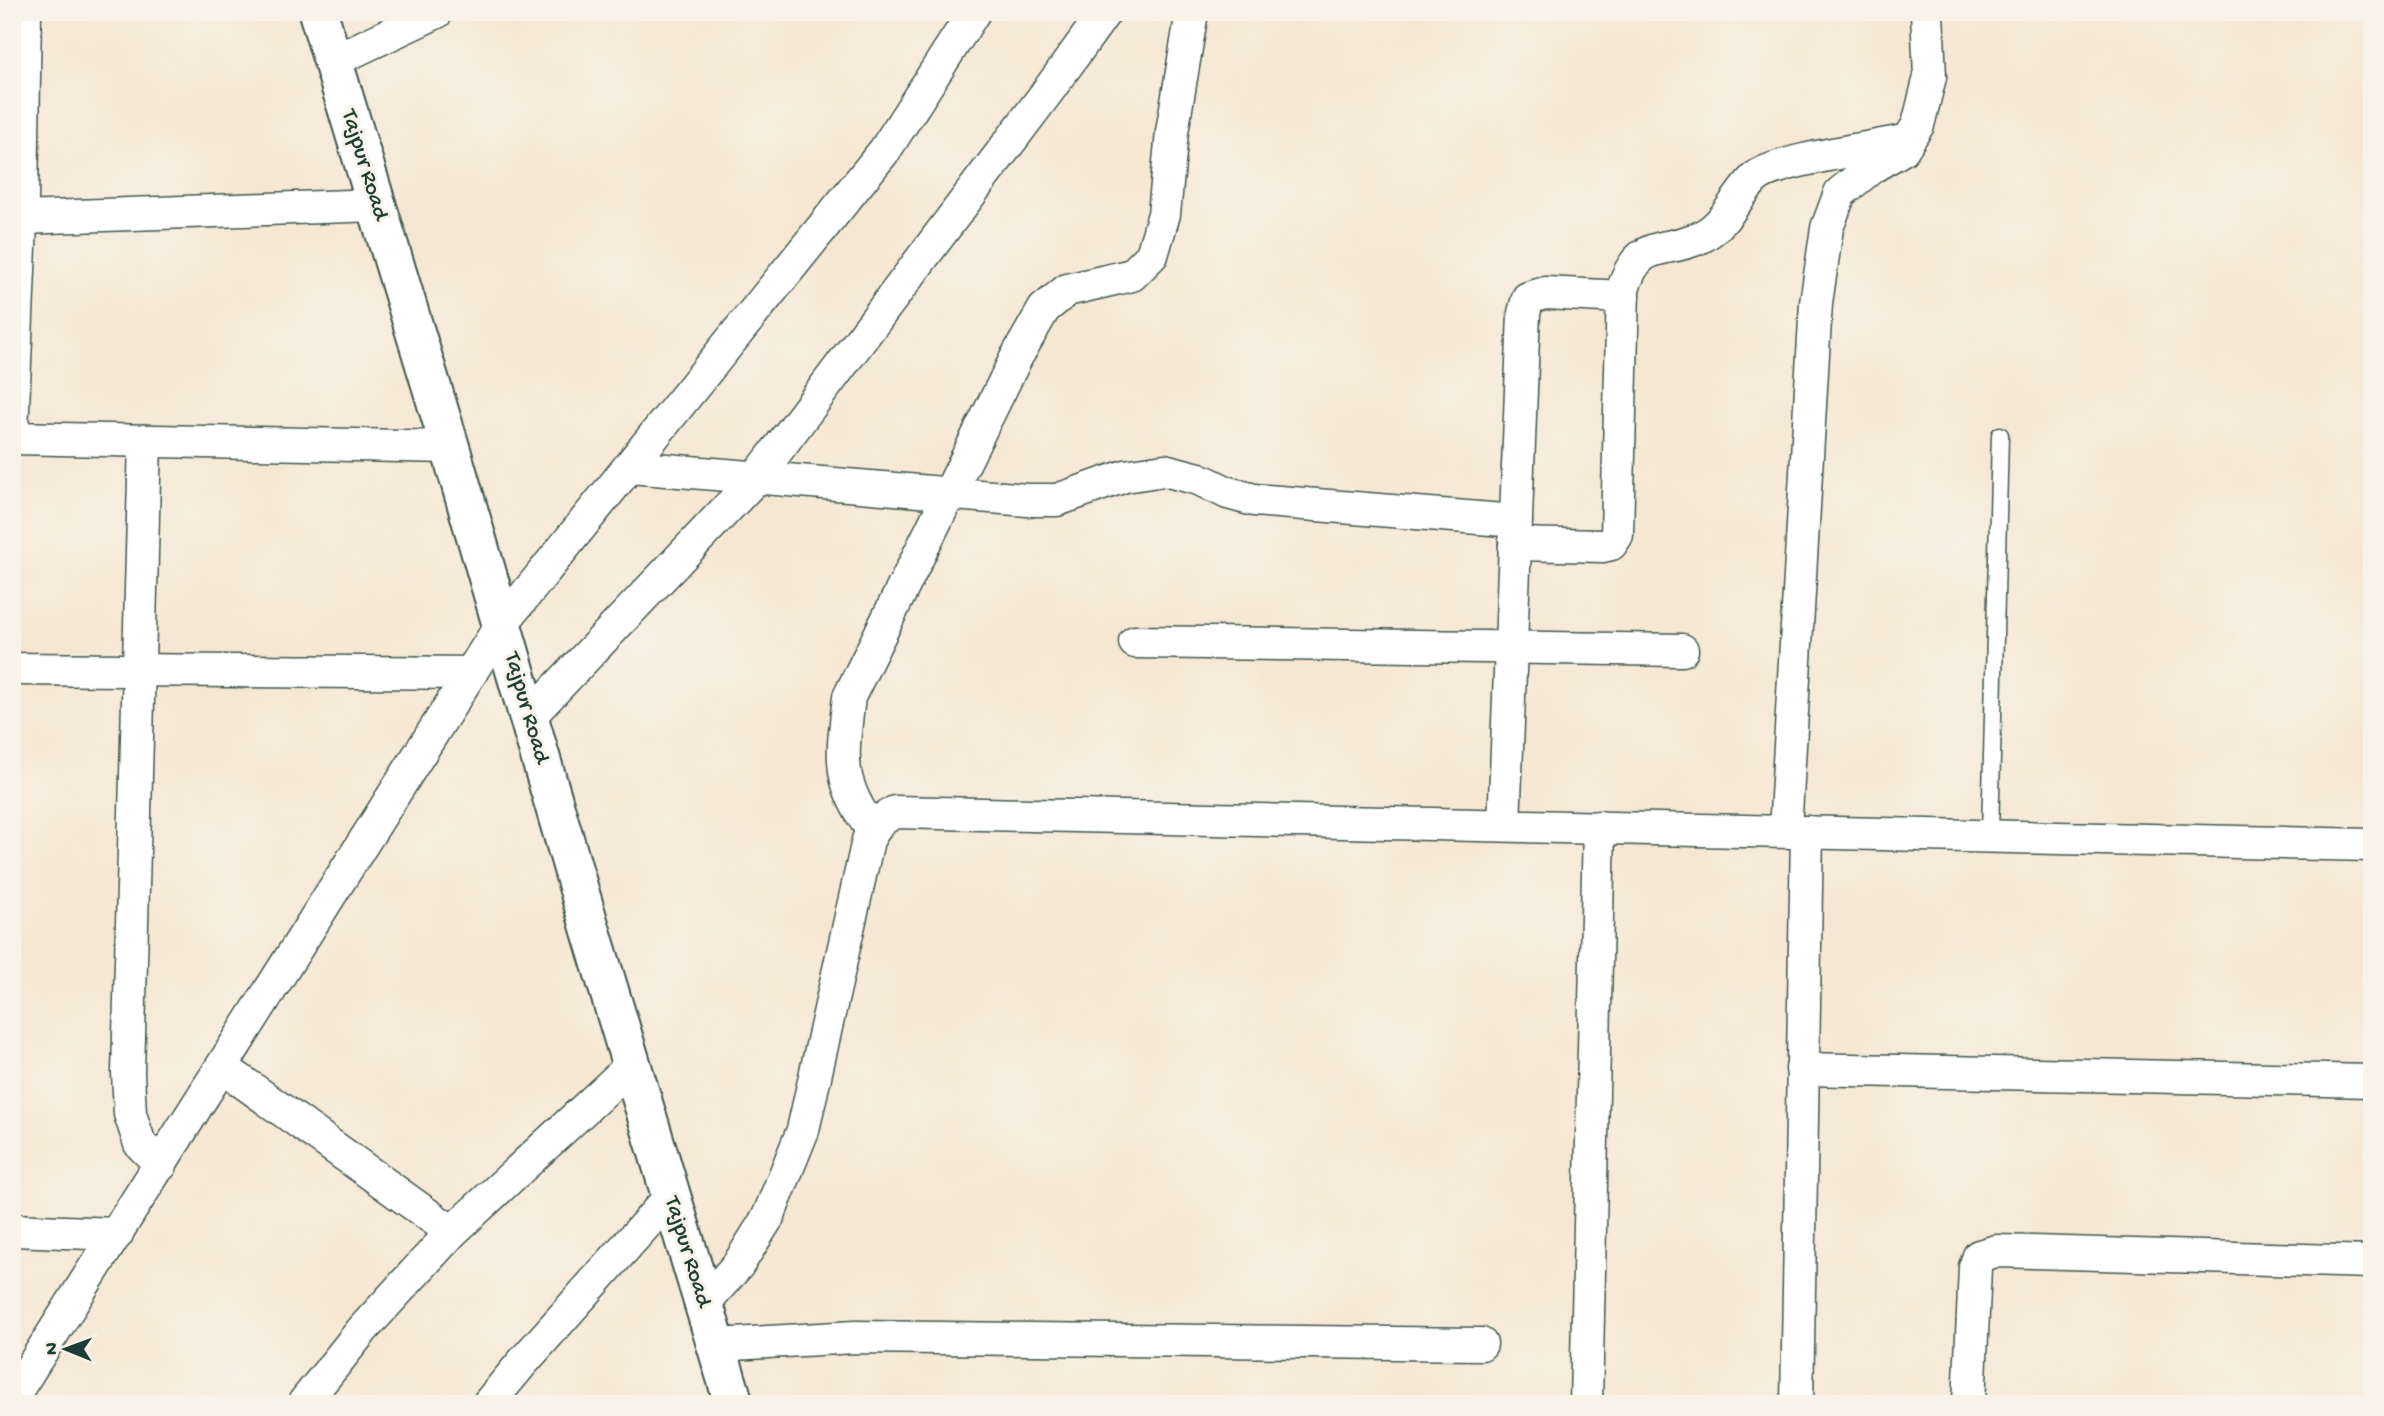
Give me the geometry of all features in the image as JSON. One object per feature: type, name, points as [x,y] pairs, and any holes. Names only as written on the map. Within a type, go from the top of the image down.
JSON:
[{"type":"main road","name":"Tajpur Road","points":[[318,12],[734,1404]]},
{"type":"street","points":[[12,431],[22,218],[25,12]]},
{"type":"street","points":[[333,61],[437,12]]},
{"type":"street","points":[[12,1398],[501,625],[885,150],[974,12]]},
{"type":"street","points":[[528,716],[757,477],[1040,102],[1104,12]]},
{"type":"street","points":[[873,831],[856,807],[846,783],[843,751],[849,697],[1017,356],[1044,310],[1067,290],[1132,275],[1152,255],[1164,214],[1172,132],[1192,12]]},
{"type":"street","points":[[1797,1404],[1802,1069],[1796,832],[1816,303],[1827,229],[1840,193],[1872,167],[1903,149],[1918,125],[1930,77],[1927,12]]},
{"type":"street","points":[[630,467],[1057,500],[1125,476],[1164,470],[1199,479],[1228,493],[1254,500],[1516,533],[1603,547],[1611,544],[1617,535],[1623,297],[1629,269],[1646,252],[1699,238],[1717,227],[1755,177],[1777,166],[1908,140]]},
{"type":"street","points":[[22,218],[377,205]]},
{"type":"street","points":[[1504,825],[1524,313],[1528,298],[1545,293],[1623,297]]},
{"type":"street","points":[[12,438],[450,447]]},
{"type":"street","points":[[145,441],[128,1073],[130,1114],[140,1144],[160,1165]]},
{"type":"street","points":[[1135,642],[1682,650]]},
{"type":"street","points":[[12,669],[471,673]]},
{"type":"street","points":[[703,1304],[738,1265],[768,1217],[803,1130],[868,840],[879,821],[895,812],[2372,845]]},
{"type":"street","points":[[1586,1404],[1599,827]]},
{"type":"street","points":[[303,1404],[363,1329],[452,1232],[632,1065]]},
{"type":"street","points":[[222,1067],[452,1232]]},
{"type":"street","points":[[1802,1069],[2372,1081]]},
{"type":"street","points":[[488,1404],[671,1196]]},
{"type":"street","points":[[12,1230],[117,1234]]},
{"type":"street","points":[[1969,1404],[1975,1267],[1979,1256],[1996,1251],[2372,1262]]},
{"type":"street","points":[[716,1345],[855,1337],[1481,1345]]},
{"type":"lane","points":[[1990,836],[2000,435]]}]
